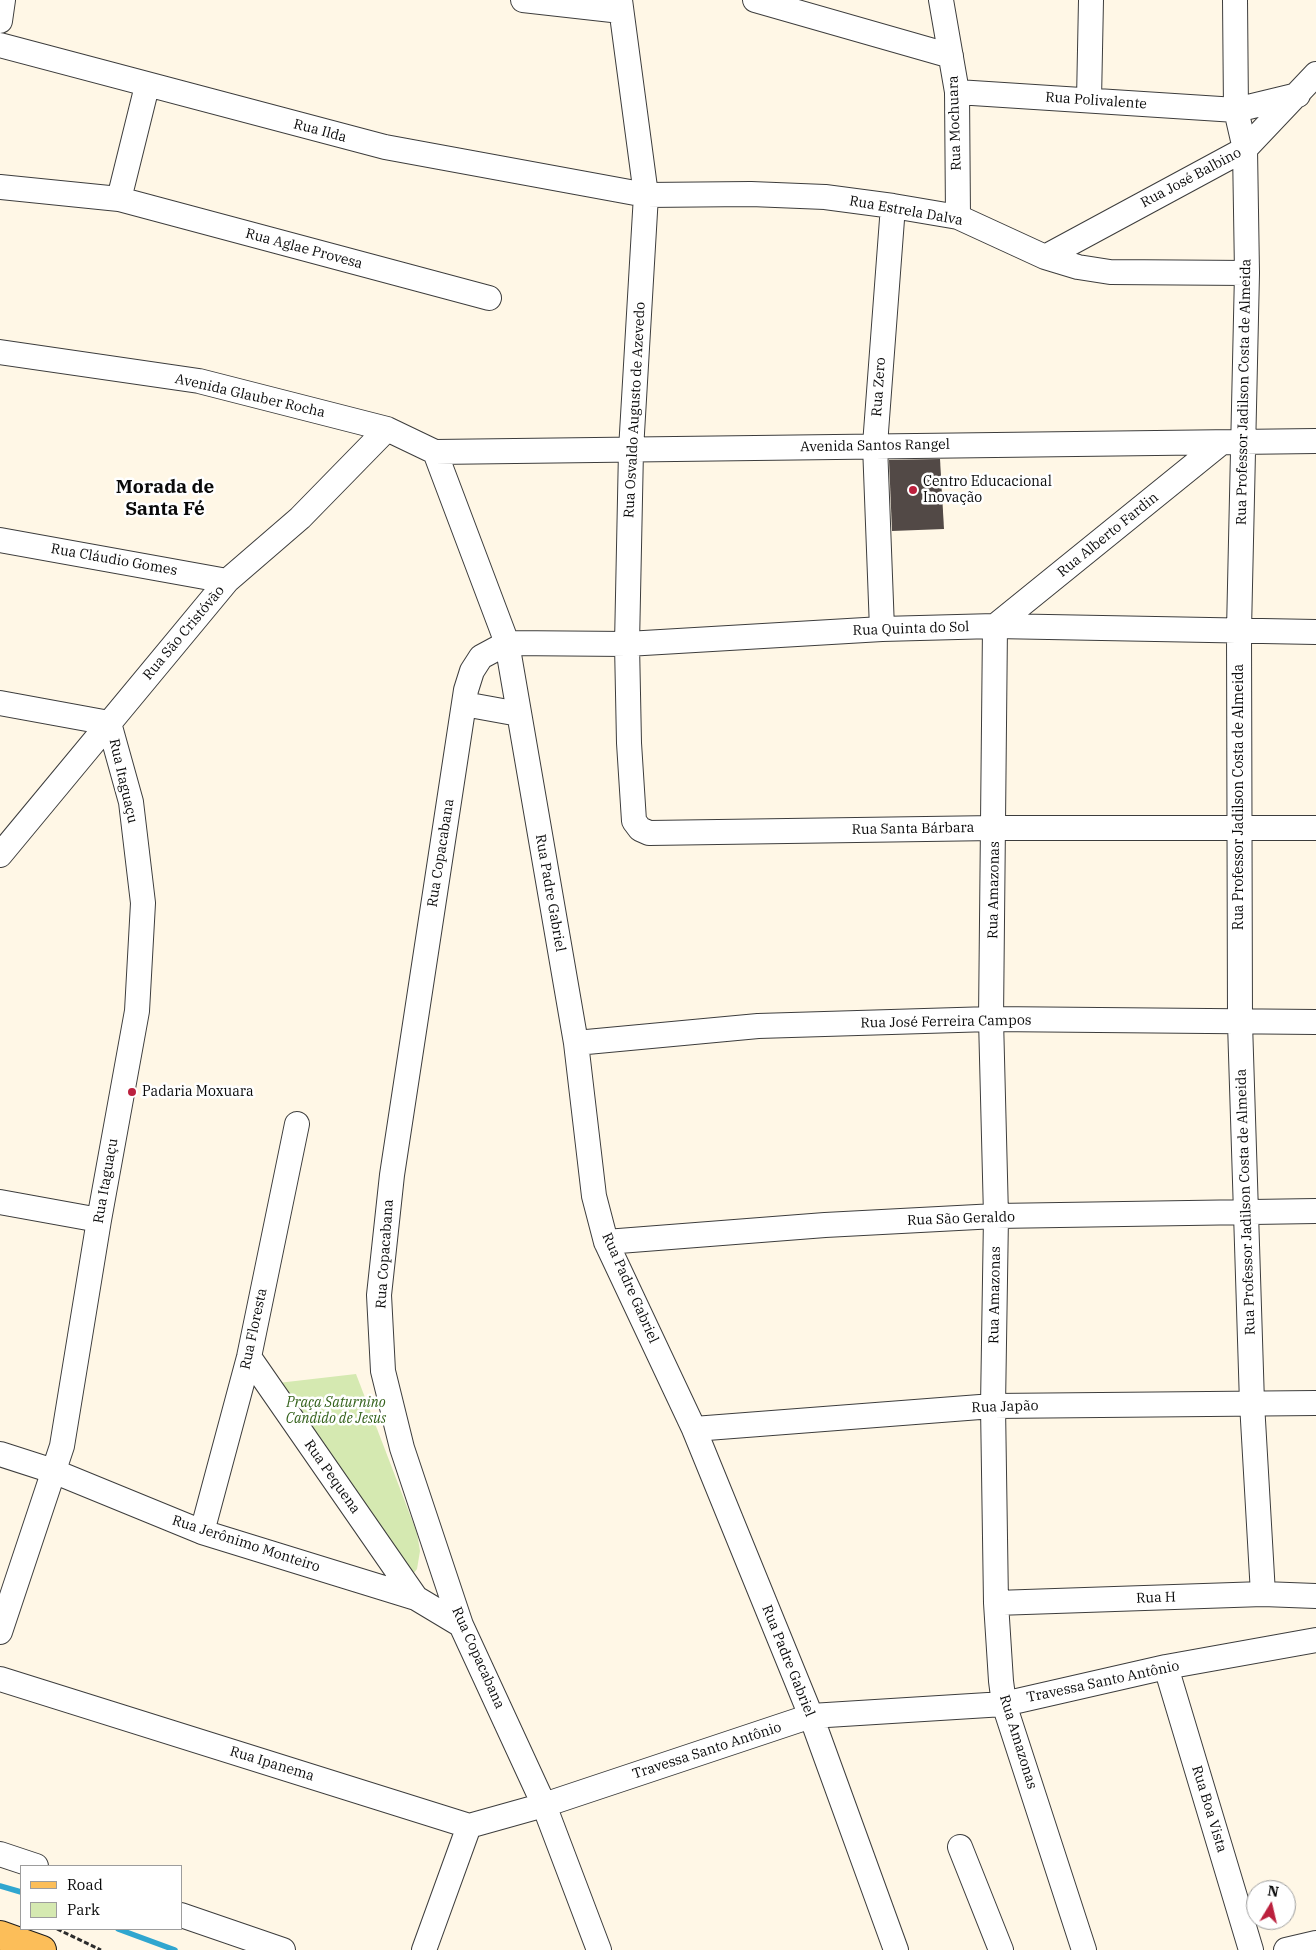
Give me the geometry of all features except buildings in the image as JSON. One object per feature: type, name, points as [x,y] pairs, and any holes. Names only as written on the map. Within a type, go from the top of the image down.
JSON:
[{"type":"main road","points":[[0,1935],[42,1950]]},
{"type":"street","points":[[0,21],[3,0]]},
{"type":"street","points":[[523,0],[620,6]]},
{"type":"street","points":[[756,0],[951,56]]},
{"type":"street","name":"Rua Mochuara","points":[[941,0],[957,92],[958,217]]},
{"type":"street","points":[[1088,100],[1091,0]]},
{"type":"street","name":"Rua Professor Jadilson Costa de Almeida","points":[[1235,0],[1236,110],[1246,149],[1247,273],[1232,443],[1239,630],[1240,1023],[1252,1403],[1263,1594]]},
{"type":"street","name":"Rua Osvaldo Augusto de Azevedo","points":[[620,6],[646,194],[631,450],[626,644],[634,821]]},
{"type":"street","name":"Rua Ilda","points":[[0,45],[147,86],[385,147],[646,194]]},
{"type":"street","name":"Rua José Balbino","points":[[1045,257],[1246,149],[1316,74]]},
{"type":"street","points":[[119,199],[147,86]]},
{"type":"street","name":"Rua Polivalente","points":[[957,92],[1236,110],[1298,95]]},
{"type":"street","name":"Rua Aglae Provesa","points":[[0,187],[119,199],[489,298]]},
{"type":"street","name":"Rua Estrela Dalva","points":[[646,194],[751,194],[825,198],[893,206],[958,217],[1045,257],[1078,267],[1110,272],[1247,273]]},
{"type":"street","name":"Rua Zero","points":[[882,629],[875,445],[893,206]]},
{"type":"street","name":"Avenida Glauber Rocha","points":[[0,352],[200,382],[387,429],[435,452]]},
{"type":"street","name":"Rua São Cristóvão","points":[[0,854],[227,581],[300,518],[387,429]]},
{"type":"street","name":"Avenida Santos Rangel","points":[[435,452],[875,445],[1316,441]]},
{"type":"street","name":"Rua Alberto Fardin","points":[[995,626],[1232,443]]},
{"type":"street","name":"Rua Padre Gabriel","points":[[435,452],[507,643],[576,1043],[594,1196],[606,1242],[694,1429],[811,1716],[896,1950]]},
{"type":"street","name":"Rua Cláudio Gomes","points":[[0,540],[227,581]]},
{"type":"street","name":"Rua Quinta do Sol","points":[[507,643],[626,644],[882,629],[995,626],[1316,632]]},
{"type":"street","name":"Rua Amazonas","points":[[995,626],[995,828],[992,1019],[996,1216],[993,1406],[996,1604],[1004,1704],[1084,1950]]},
{"type":"street","name":"Rua Copacabana","points":[[507,643],[482,657],[472,671],[464,704],[392,1174],[379,1295],[383,1371],[402,1448],[461,1625],[544,1804],[599,1950]]},
{"type":"street","points":[[0,703],[109,723]]},
{"type":"street","points":[[464,704],[519,714]]},
{"type":"street","name":"Rua Itaguaçu","points":[[0,1632],[62,1446],[136,1011],[144,903],[131,802],[109,723]]},
{"type":"street","name":"Rua Santa Bárbara","points":[[634,821],[640,829],[649,833],[995,828],[1316,828]]},
{"type":"street","name":"Rua José Ferreira Campos","points":[[576,1043],[758,1026],[992,1019],[1240,1023],[1316,1022]]},
{"type":"street","name":"Rua Floresta","points":[[202,1532],[248,1356],[297,1124]]},
{"type":"street","points":[[0,1202],[99,1220]]},
{"type":"street","name":"Rua São Geraldo","points":[[606,1242],[825,1225],[996,1216],[1316,1211]]},
{"type":"street","name":"Rua Pequena","points":[[248,1356],[416,1598]]},
{"type":"street","name":"Rua Japão","points":[[694,1429],[993,1406],[1316,1402]]},
{"type":"street","name":"Rua Jerônimo Monteiro","points":[[0,1454],[53,1471],[202,1532],[416,1598],[461,1625]]},
{"type":"street","name":"Rua H","points":[[996,1604],[1263,1594],[1316,1596]]},
{"type":"street","name":"Travessa Santo Antônio","points":[[544,1804],[811,1716],[1004,1704],[1166,1668],[1316,1640]]},
{"type":"street","name":"Rua Boa Vista","points":[[1166,1668],[1251,1950]]},
{"type":"street","name":"Rua Ipanema","points":[[0,1679],[469,1826]]},
{"type":"street","points":[[424,1950],[469,1826],[544,1804]]},
{"type":"street","points":[[960,1847],[1001,1950]]},
{"type":"street","points":[[0,1854],[33,1865]]},
{"type":"street","points":[[182,1915],[283,1950]]},
{"type":"street","points":[[1286,1950],[1316,1943]]},
{"type":"path","points":[[59,1930],[102,1950]]},
{"type":"green space","name":"Praça Saturnino Candido de Jesus","points":[[356,1374],[417,1533],[420,1551],[417,1569],[413,1574],[278,1383]]},
{"type":"waterway","points":[[0,1886],[20,1892]]},
{"type":"waterway","points":[[121,1930],[175,1950]]},
{"type":"place","name":"Centro Educacional Inovação","points":[[913,490]]},
{"type":"place","name":"Padaria Moxuara","points":[[132,1092]]},
{"type":"district","name":"Morada de Santa Fé","points":[[165,499]]}]
